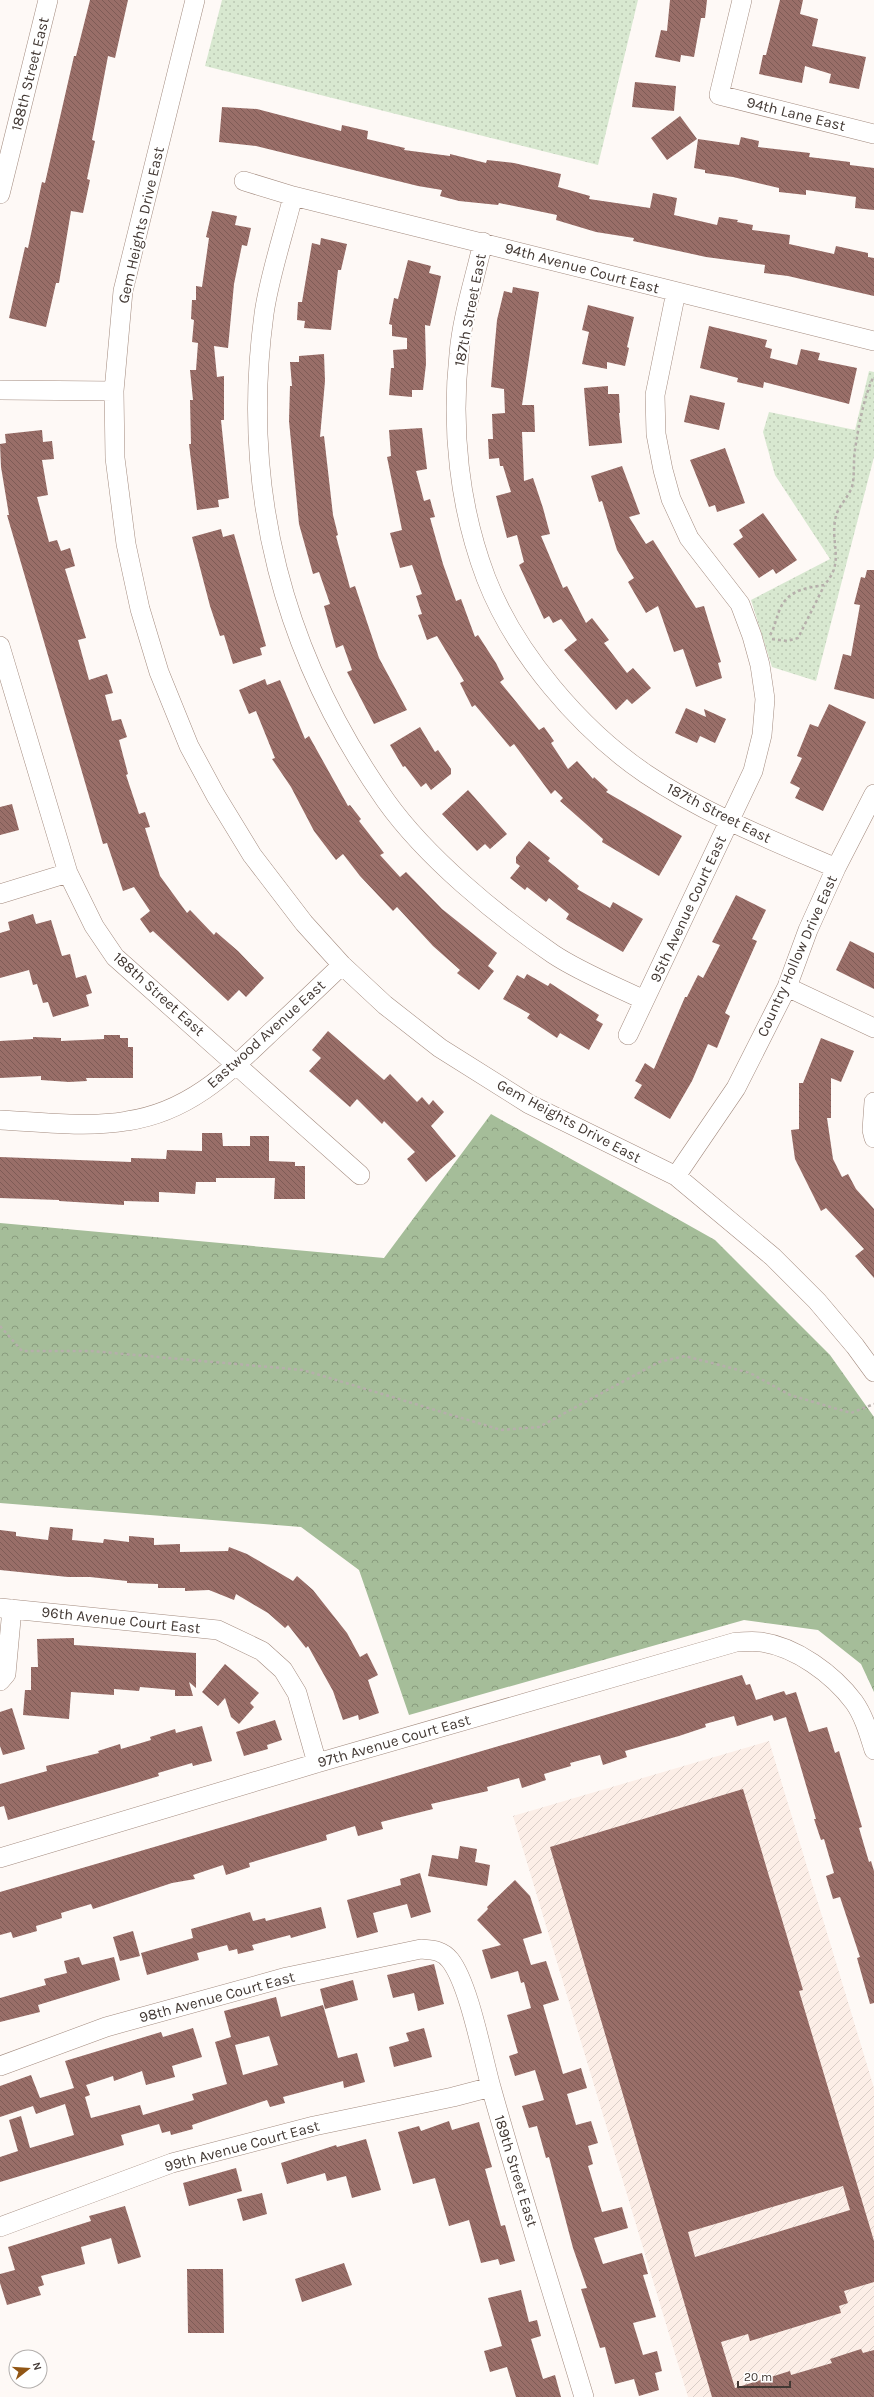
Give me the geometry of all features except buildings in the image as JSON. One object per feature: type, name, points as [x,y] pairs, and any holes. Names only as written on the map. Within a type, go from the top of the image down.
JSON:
[{"type":"street","name":"188th Street East","points":[[0,194],[48,0]]},
{"type":"street","name":"Gem Heights Drive East","points":[[195,0],[123,291],[114,391],[115,458],[126,544],[140,609],[159,672],[189,746],[216,796],[252,855],[304,923],[342,965],[385,1005],[446,1052],[530,1104],[676,1176],[773,1257],[817,1301],[855,1346],[874,1372]]},
{"type":"street","name":"94th Lane East","points":[[742,0],[719,95],[874,132]]},
{"type":"street","name":"94th Avenue Court East","points":[[244,181],[293,196],[483,242],[874,341]]},
{"type":"street","points":[[293,196],[264,311],[258,376],[258,447],[265,520],[285,600],[310,668],[348,740],[386,801],[427,849],[484,901],[555,956],[644,1000]]},
{"type":"street","name":"187th Street East","points":[[483,242],[459,352],[455,412],[459,468],[469,520],[486,579],[517,638],[552,687],[599,738],[646,774],[696,805],[836,868]]},
{"type":"street","name":"95th Avenue Court East","points":[[628,1035],[753,771],[762,735],[765,699],[760,666],[740,604],[690,538],[671,499],[663,470],[656,434],[654,395],[676,292]]},
{"type":"street","points":[[0,390],[114,391]]},
{"type":"street","name":"188th Street East","points":[[0,646],[5,686],[68,873],[94,926],[115,957],[360,1175]]},
{"type":"street","name":"Country Hollow Drive East","points":[[676,1176],[736,1088],[787,987],[808,930],[836,868],[874,794]]},
{"type":"street","points":[[0,894],[68,873]]},
{"type":"street","name":"Eastwood Avenue East","points":[[0,1120],[82,1124],[127,1121],[162,1113],[191,1099],[220,1080],[342,965]]},
{"type":"street","points":[[787,987],[874,1028]]},
{"type":"street","points":[[874,1102],[872,1130],[874,1138]]},
{"type":"street","points":[[0,1681],[6,1674],[6,1609]]},
{"type":"street","name":"96th Avenue Court East","points":[[6,1609],[218,1630],[240,1640],[262,1651],[283,1670],[297,1693],[317,1763]]},
{"type":"street","name":"97th Avenue Court East","points":[[0,1858],[317,1763],[736,1642],[761,1642],[791,1651],[816,1666],[854,1703],[868,1729],[874,1750]]},
{"type":"street","name":"98th Avenue Court East","points":[[0,2066],[106,2027],[287,1977],[421,1949],[438,1950]]},
{"type":"street","name":"189th Street East","points":[[438,1950],[450,1960],[458,1973],[584,2397]]},
{"type":"street","name":"99th Avenue Court East","points":[[0,2227],[172,2163],[314,2126],[453,2097],[491,2087]]},
{"type":"path","points":[[824,585],[799,590],[788,596],[780,608],[774,628],[767,639],[787,641],[798,638],[824,585],[834,572],[837,563],[834,532],[836,515],[852,486],[855,449],[868,389],[874,376]]},
{"type":"path","points":[[0,1326],[22,1351],[90,1351],[303,1370],[500,1430],[538,1427],[659,1362],[685,1356],[750,1373],[790,1395],[851,1413],[874,1404]]},
{"type":"shaded area","points":[[769,1741],[874,2088],[874,2356],[738,2397],[688,2397],[513,1816]]},
{"type":"green space","points":[[222,0],[638,0],[598,165],[205,66]]},
{"type":"green space","points":[[869,371],[874,372],[874,457],[816,681],[772,667],[751,600],[830,559],[775,475],[763,432],[769,412],[855,430]]},
{"type":"green space","points":[[491,1114],[715,1240],[830,1355],[874,1417],[874,1692],[861,1664],[818,1630],[744,1620],[409,1715],[359,1570],[301,1527],[0,1503],[0,1223],[384,1258]]}]
